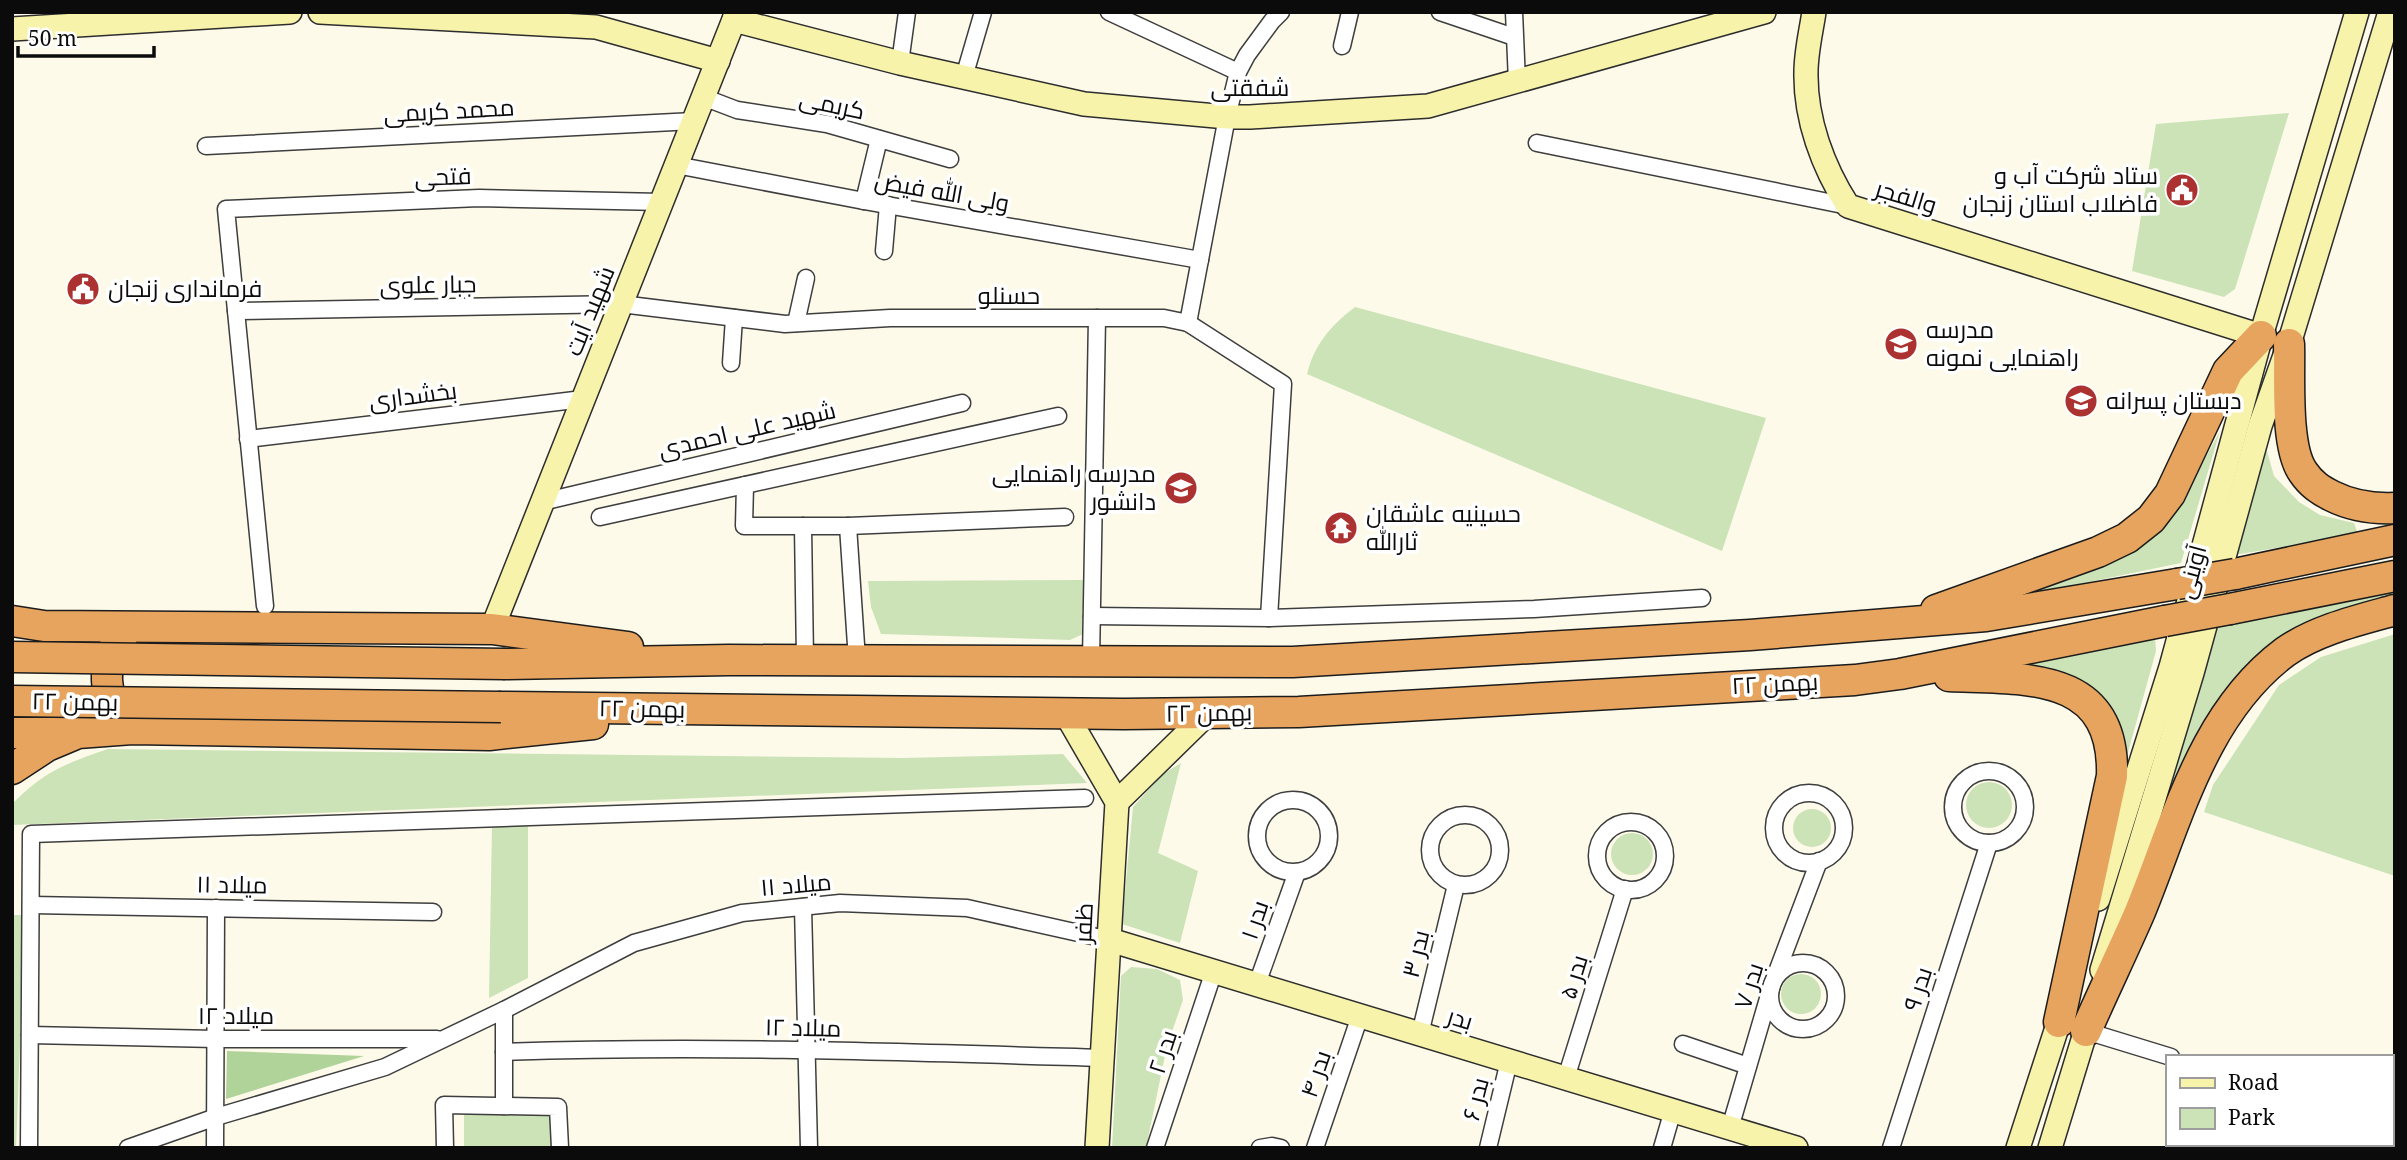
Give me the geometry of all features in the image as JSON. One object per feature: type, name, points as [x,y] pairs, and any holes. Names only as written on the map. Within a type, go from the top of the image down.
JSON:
[{"type":"highway","points":[[1895,624],[2098,552],[2127,538],[2151,519],[2170,494],[2228,371],[2275,340],[2292,444],[2301,471],[2317,488],[2346,503],[2378,509],[2395,508]]},
{"type":"highway","name":"۲۲ بهمن","points":[[12,657],[505,664],[729,660],[1293,662],[1751,635],[1986,616],[2235,574],[2395,540]]},
{"type":"highway","name":"۲۲ بهمن","points":[[12,701],[1066,714],[1298,712],[1855,680],[1900,674],[2395,576]]},
{"type":"highway","points":[[2072,1026],[2138,914],[2185,793],[2214,735],[2245,688],[2287,651],[2338,626],[2395,610]]},
{"type":"highway","points":[[12,621],[44,626],[492,629],[729,660]]},
{"type":"highway","points":[[131,626],[118,641],[109,659],[106,678],[110,698],[118,715],[132,729]]},
{"type":"highway","points":[[1900,674],[2029,680],[2054,684],[2077,695],[2095,713],[2107,735],[2112,776],[2072,1026]]},
{"type":"highway","points":[[12,733],[78,733],[132,729],[489,735],[740,710]]},
{"type":"highway","points":[[12,769],[47,746],[78,733]]},
{"type":"street","points":[[12,29],[290,12]]},
{"type":"street","points":[[320,12],[596,20],[718,61]]},
{"type":"street","points":[[900,63],[907,12]]},
{"type":"street","points":[[964,77],[983,12]]},
{"type":"street","points":[[1109,12],[1238,72]]},
{"type":"street","points":[[1342,46],[1350,12]]},
{"type":"street","points":[[1440,12],[1514,37]]},
{"type":"street","points":[[1514,12],[1517,82]]},
{"type":"street","name":"شفقتی","points":[[736,16],[900,63],[1084,104],[1227,117],[1428,107],[1764,12]]},
{"type":"street","name":"والفجر","points":[[1814,12],[1806,72],[1811,122],[1837,189],[1848,206],[2275,340]]},
{"type":"street","name":"آوینی","points":[[2018,1148],[2111,939],[2192,673],[2260,426],[2275,340],[2331,99],[2357,12]]},
{"type":"street","name":"آوینی","points":[[2275,340],[2361,108],[2390,12]]},
{"type":"street","points":[[1269,618],[1283,384],[1188,323],[1238,72],[1271,15]]},
{"type":"street","name":"شهید آیت","points":[[492,629],[736,16]]},
{"type":"street","name":"کریمی","points":[[704,97],[737,110],[827,124],[950,159]]},
{"type":"street","points":[[2331,99],[2361,108]]},
{"type":"street","name":"محمد کریمی","points":[[206,146],[694,121]]},
{"type":"street","points":[[864,201],[879,139]]},
{"type":"street","points":[[1537,143],[1848,206]]},
{"type":"street","name":"ولی الله فیض","points":[[676,165],[1200,260]]},
{"type":"street","name":"فتحی","points":[[236,311],[226,209],[479,198],[662,202]]},
{"type":"street","points":[[884,251],[888,205]]},
{"type":"street","points":[[796,323],[806,278]]},
{"type":"street","name":"جبار علوی","points":[[236,311],[621,304]]},
{"type":"street","name":"حسنلو","points":[[621,304],[796,323],[890,318],[1164,318],[1188,323]]},
{"type":"street","points":[[236,311],[265,606]]},
{"type":"street","points":[[731,363],[734,318]]},
{"type":"street","points":[[1091,660],[1097,318]]},
{"type":"street","name":"بخشداری","points":[[248,439],[583,399]]},
{"type":"street","name":"شهید علی احمدی","points":[[542,502],[962,404]]},
{"type":"street","points":[[600,517],[1058,416]]},
{"type":"street","points":[[746,485],[744,526],[848,526],[1065,517]]},
{"type":"street","points":[[803,526],[804,660]]},
{"type":"street","points":[[848,526],[856,660]]},
{"type":"street","points":[[1092,616],[1269,618],[1534,609],[1702,598]]},
{"type":"street","points":[[1066,714],[1117,802],[1209,713]]},
{"type":"street","points":[[1995,772],[2016,783],[2025,805],[2024,817],[2011,836],[1989,843],[1967,836],[1954,816],[1953,804],[1956,793],[1972,776],[1995,772]]},
{"type":"street","points":[[1817,794],[1836,807],[1841,816],[1842,839],[1829,857],[1819,862],[1796,861],[1786,855],[1778,846],[1774,835],[1778,812],[1785,802],[1795,796],[1817,794]]},
{"type":"street","points":[[29,1148],[31,834],[1085,798]]},
{"type":"street","points":[[1297,800],[1319,811],[1329,832],[1324,854],[1317,863],[1297,872],[1275,867],[1266,860],[1257,838],[1264,815],[1273,806],[1285,801],[1297,800]]},
{"type":"street","name":"ظفر","points":[[1097,1148],[1117,802]]},
{"type":"street","points":[[1458,815],[1470,815],[1492,826],[1501,848],[1500,859],[1488,877],[1478,883],[1456,885],[1438,873],[1432,863],[1432,839],[1437,828],[1446,820],[1458,815]]},
{"type":"street","points":[[1623,822],[1634,822],[1653,830],[1660,838],[1665,859],[1656,878],[1648,885],[1625,889],[1605,878],[1599,868],[1597,856],[1604,835],[1623,822]]},
{"type":"street","name":"بدر ۹","points":[[1891,1148],[1989,843]]},
{"type":"street","name":"بدر ۷","points":[[1730,1128],[1772,985],[1819,862]]},
{"type":"street","name":"بدر ۱","points":[[1257,984],[1297,872]]},
{"type":"street","name":"بدر ۳","points":[[1420,1034],[1456,885]]},
{"type":"street","name":"بدر ۵","points":[[1566,1078],[1625,889]]},
{"type":"street","name":"میلاد ۱۱","points":[[504,1010],[634,943],[742,913],[840,903],[967,908],[1110,940]]},
{"type":"street","name":"میلاد ۱۱","points":[[31,905],[433,912]]},
{"type":"street","points":[[803,907],[809,1148]]},
{"type":"street","points":[[215,1148],[216,908]]},
{"type":"street","name":"بدر","points":[[1110,940],[1796,1148]]},
{"type":"street","points":[[1806,964],[1825,973],[1832,981],[1835,1002],[1825,1021],[1816,1027],[1794,1028],[1784,1024],[1771,1007],[1772,985],[1785,969],[1806,964]]},
{"type":"street","name":"بدر ۲","points":[[1155,1148],[1214,971]]},
{"type":"street","points":[[504,1010],[504,1106]]},
{"type":"street","name":"میلاد ۱۲","points":[[128,1148],[216,1117],[385,1067],[504,1010]]},
{"type":"street","name":"بدر ۴","points":[[1315,1148],[1360,1016]]},
{"type":"street","points":[[2072,1026],[2166,1055]]},
{"type":"street","name":"آوینی","points":[[2050,1148],[2072,1026]]},
{"type":"street","name":"میلاد ۱۲","points":[[30,1035],[216,1039],[443,1039]]},
{"type":"street","points":[[1683,1044],[1748,1066]]},
{"type":"street","name":"میلاد ۱۲","points":[[504,1052],[807,1050],[1102,1058]]},
{"type":"street","name":"بدر ۶","points":[[1488,1148],[1509,1061]]},
{"type":"street","points":[[445,1148],[444,1105],[558,1108],[559,1148]]},
{"type":"street","points":[[1662,1148],[1673,1111]]},
{"type":"street","points":[[1260,1148],[1281,1148]]},
{"type":"green space","points":[[2289,113],[2235,289],[2224,297],[2132,271],[2156,124]]},
{"type":"green space","points":[[1355,307],[1766,418],[1722,551],[1307,374],[1314,354],[1325,336]]},
{"type":"green space","points":[[2220,431],[2181,563],[2002,600],[2137,550],[2155,535],[2166,512],[2176,512]]},
{"type":"green space","points":[[2267,451],[2274,476],[2299,502],[2320,515],[2354,523],[2358,534],[2235,555],[2262,454]]},
{"type":"green space","points":[[1083,580],[1083,634],[1070,640],[881,634],[871,607],[868,581]]},
{"type":"green space","points":[[2395,591],[2395,599],[2295,629],[2258,654],[2223,691],[2166,811],[2161,814],[2219,623]]},
{"type":"green space","points":[[2395,634],[2395,876],[2204,812],[2213,785],[2279,685],[2321,657]]},
{"type":"green space","points":[[2155,636],[2156,651],[2124,767],[2113,714],[2106,701],[2095,691],[2051,673],[2005,663]]},
{"type":"green space","points":[[108,749],[904,758],[1063,754],[1087,783],[12,825],[14,802],[36,783],[68,764]]},
{"type":"green space","points":[[1181,763],[1158,853],[1198,871],[1180,943],[1122,924],[1133,807],[1163,774]]},
{"type":"green space","points":[[1989,782],[2005,789],[2012,805],[2005,821],[1989,828],[1973,821],[1966,805],[1973,789]]},
{"type":"green space","points":[[1812,809],[1825,815],[1831,828],[1825,841],[1812,847],[1799,841],[1793,828],[1799,815]]},
{"type":"green space","points":[[528,823],[528,978],[489,998],[492,825]]},
{"type":"green space","points":[[1632,833],[1647,839],[1653,854],[1647,869],[1632,875],[1617,869],[1611,854],[1617,839]]},
{"type":"green space","points":[[12,915],[25,915],[16,1148],[12,1148]]},
{"type":"green space","points":[[1131,967],[1157,969],[1180,980],[1183,1000],[1167,1046],[1146,1148],[1112,1148],[1121,976]]},
{"type":"green space","points":[[1801,974],[1809,975],[1815,980],[1820,986],[1820,1002],[1815,1008],[1809,1013],[1801,1014],[1793,1013],[1787,1008],[1782,1002],[1781,994],[1782,986],[1787,980],[1793,975]]},
{"type":"green space","points":[[227,1051],[364,1056],[226,1099]]},
{"type":"green space","points":[[464,1112],[553,1112],[554,1148],[464,1146]]},
{"type":"place","name":"ستاد شرکت آب و فاضلاب استان زنجان","points":[[2182,190]]},
{"type":"place","name":"فرمانداری زنجان","points":[[83,289]]},
{"type":"place","name":"مدرسه راهنمایی نمونه","points":[[1901,344]]},
{"type":"place","name":"دبستان پسرانه","points":[[2081,401]]},
{"type":"place","name":"مدرسه راهنمایی دانشور","points":[[1181,488]]},
{"type":"place","name":"حسینیه عاشقان ثارالله","points":[[1341,528]]}]
